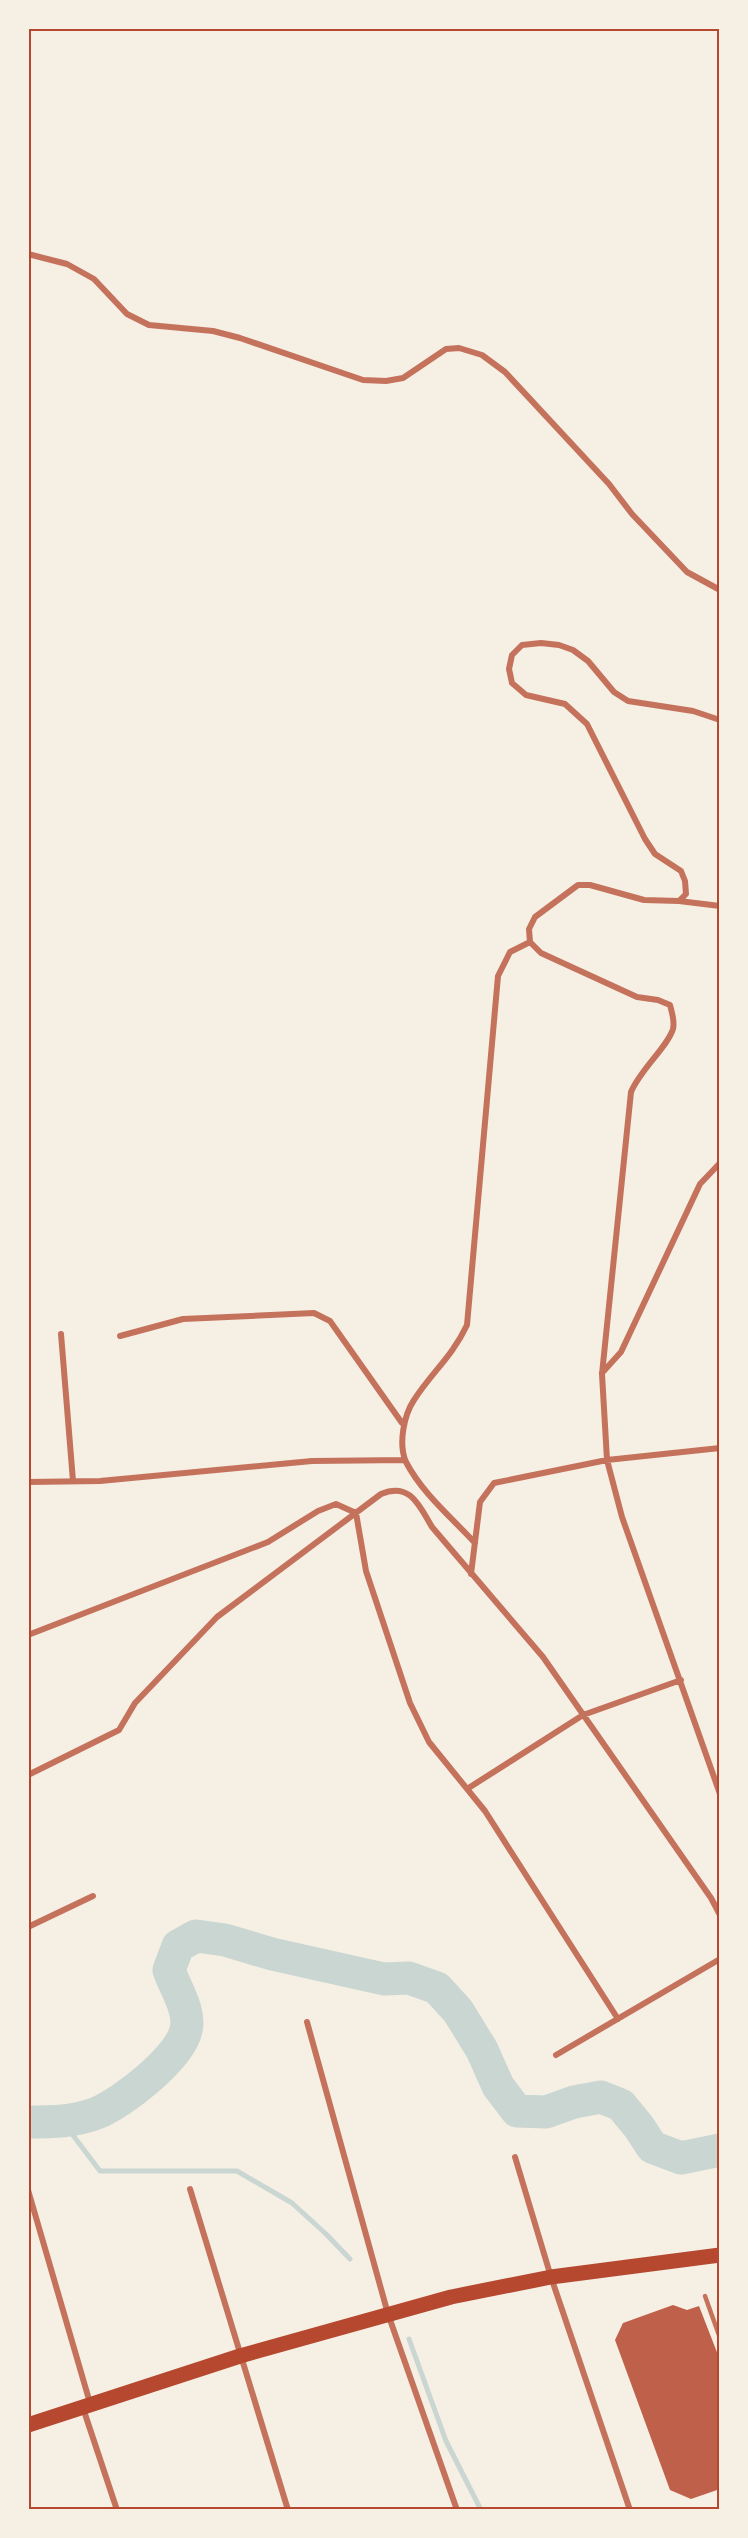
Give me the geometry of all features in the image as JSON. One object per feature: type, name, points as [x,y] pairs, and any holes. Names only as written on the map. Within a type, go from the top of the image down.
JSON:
[{"type":"main road","points":[[28,2425],[240,2356],[451,2296],[551,2277],[720,2255]]},
{"type":"street","points":[[28,254],[67,264],[94,279],[127,314],[149,325],[213,331],[363,380],[386,381],[403,378],[446,349],[459,348],[482,355],[511,379],[687,572],[720,590]]},
{"type":"street","points":[[679,901],[686,894],[681,871],[655,854],[645,839],[587,724],[577,712],[565,704],[526,694],[512,683],[509,669],[512,655],[522,645],[541,643],[559,645],[573,650],[588,661],[614,692],[628,701],[693,711],[720,720]]},
{"type":"street","points":[[720,906],[644,900],[590,885],[578,885],[535,917],[529,929],[530,942],[541,953],[637,997],[658,1000],[670,1005],[673,1016],[672,1029],[637,1077],[631,1092],[602,1374],[607,1460],[622,1517],[720,1794]]},
{"type":"street","points":[[402,1423],[414,1400],[457,1347],[467,1325],[498,976],[510,952],[530,942]]},
{"type":"street","points":[[602,1374],[621,1352],[700,1184],[720,1163]]},
{"type":"street","points":[[120,1336],[183,1319],[314,1312],[330,1321],[402,1423],[405,1460],[425,1489],[475,1542]]},
{"type":"street","points":[[61,1334],[74,1481]]},
{"type":"street","points":[[471,1574],[480,1502],[494,1483],[607,1460],[720,1448]]},
{"type":"street","points":[[28,1482],[74,1481],[312,1461],[405,1460]]},
{"type":"street","points":[[28,1775],[119,1730],[135,1703],[217,1617],[381,1494],[392,1490],[408,1493],[432,1527],[543,1657],[704,1888],[720,1915]]},
{"type":"street","points":[[28,1635],[268,1542],[318,1511],[336,1504],[356,1513]]},
{"type":"street","points":[[356,1513],[366,1571],[410,1703],[429,1742],[485,1812],[618,2019]]},
{"type":"street","points":[[467,1789],[583,1715],[681,1680]]},
{"type":"street","points":[[28,1927],[93,1896]]},
{"type":"street","points":[[556,2055],[720,1959]]},
{"type":"street","points":[[307,2022],[388,2314],[457,2510]]},
{"type":"street","points":[[515,2157],[551,2277],[630,2510]]},
{"type":"street","points":[[190,2189],[288,2510]]},
{"type":"street","points":[[28,2190],[117,2510]]},
{"type":"lane","points":[[705,2296],[720,2338]]},
{"type":"building","points":[[673,2305],[687,2310],[699,2306],[720,2360],[720,2489],[691,2499],[670,2490],[615,2340],[623,2323]]},
{"type":"waterway","points":[[28,2122],[71,2120],[97,2113],[135,2090],[162,2066],[181,2041],[187,2023],[184,2007],[169,1970],[178,1946],[196,1936],[225,1940],[272,1954],[384,1979],[409,1978],[437,1988],[458,2011],[482,2050],[498,2086],[517,2111],[546,2112],[574,2102],[601,2097],[621,2105],[652,2147],[681,2158],[720,2150]]},
{"type":"waterway","points":[[63,2122],[100,2171],[237,2171],[292,2203],[350,2259]]},
{"type":"waterway","points":[[409,2339],[446,2441],[481,2510]]}]
